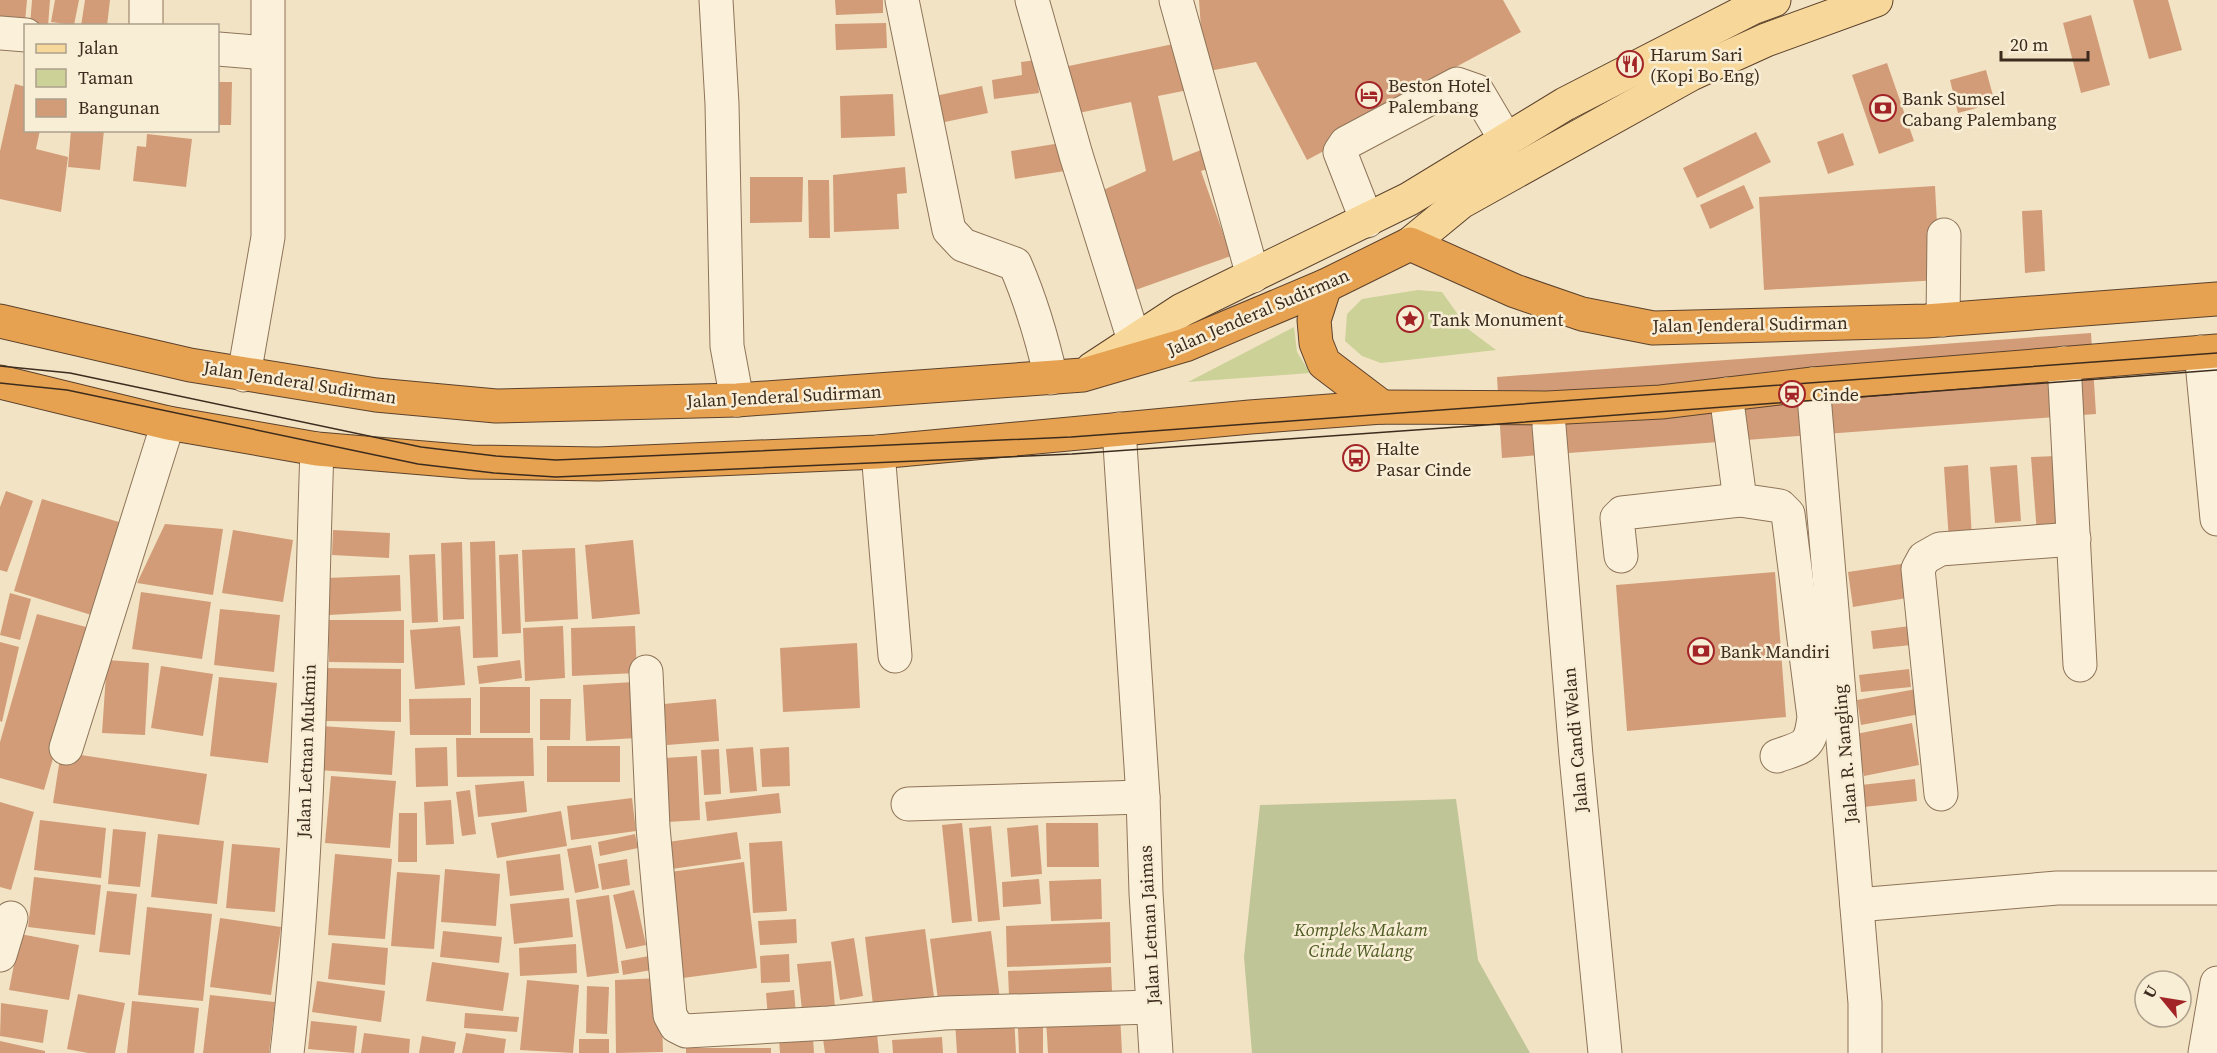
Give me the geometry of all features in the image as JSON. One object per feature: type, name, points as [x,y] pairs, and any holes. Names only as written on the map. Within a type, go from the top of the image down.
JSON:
[{"type":"highway","name":"Jalan Jenderal Sudirman","points":[[0,321],[190,365],[244,375],[376,395],[496,405],[737,400],[1083,375],[1185,345],[1325,286],[1410,244],[1515,291],[1571,311],[1653,328],[1943,320],[2217,299]]},
{"type":"highway","points":[[1325,286],[1314,320],[1316,343],[1324,363],[1382,407]]},
{"type":"highway","points":[[0,382],[168,423],[317,449],[471,462],[598,464],[878,452],[1382,407],[1547,408],[1661,402],[1813,384],[2209,351]]},
{"type":"main road","points":[[1410,244],[1461,202],[1690,74],[1766,40],[1875,0]]},
{"type":"main road","points":[[1083,375],[1182,310],[1409,200],[1565,104],[1758,3]]},
{"type":"street","points":[[146,0],[146,24]]},
{"type":"street","points":[[244,375],[268,237],[268,0]]},
{"type":"street","points":[[716,0],[722,104],[727,346],[737,400]]},
{"type":"street","points":[[902,0],[949,230],[963,245],[1015,264],[1030,299],[1045,348],[1051,378]]},
{"type":"street","points":[[1032,0],[1076,155],[1134,340]]},
{"type":"street","points":[[1176,0],[1253,276]]},
{"type":"street","points":[[0,33],[24,35]]},
{"type":"street","points":[[219,49],[267,53]]},
{"type":"street","points":[[1367,220],[1340,152],[1346,143],[1457,84],[1478,91],[1506,140]]},
{"type":"street","points":[[1943,320],[1944,234]]},
{"type":"street","points":[[2209,351],[2217,519]]},
{"type":"street","points":[[2064,363],[2080,665]]},
{"type":"street","name":"Jalan R. Nangling","points":[[1813,384],[1865,1003],[1865,1053]]},
{"type":"street","points":[[1726,394],[1740,500]]},
{"type":"street","points":[[66,748],[168,423]]},
{"type":"street","name":"Jalan Candi Welan","points":[[1549,426],[1576,756],[1605,1053]]},
{"type":"street","name":"Jalan Letnan Jaimas","points":[[1119,429],[1143,797],[1156,1053]]},
{"type":"street","name":"Jalan Letnan Mukmin","points":[[287,1053],[295,984],[303,848],[317,449]]},
{"type":"street","points":[[878,452],[895,656]]},
{"type":"street","points":[[1621,555],[1617,518],[1622,513],[1740,500],[1780,506],[1788,514],[1814,717],[1811,737],[1801,747],[1777,756]]},
{"type":"street","points":[[1941,794],[1918,569],[1924,558],[1940,549],[2074,539]]},
{"type":"street","points":[[646,672],[653,827],[670,1015],[676,1026],[686,1031],[829,1023],[944,1013],[1152,1007]]},
{"type":"street","points":[[908,804],[1143,797]]},
{"type":"street","points":[[1857,905],[2057,888],[2217,888]]},
{"type":"street","points":[[0,956],[11,918]]},
{"type":"street","points":[[2205,1053],[2217,983]]},
{"type":"green space","points":[[1418,290],[1442,292],[1468,329],[1496,350],[1381,363],[1362,356],[1345,341],[1347,314],[1362,299]]},
{"type":"green space","points":[[1294,327],[1297,352],[1310,373],[1188,382]]},
{"type":"green space","name":"Kompleks Makam Cinde Walang","points":[[1456,799],[1478,960],[1530,1053],[1252,1053],[1244,957],[1260,805]]},
{"type":"building","points":[[0,0],[27,0],[25,22],[0,19]]},
{"type":"building","points":[[32,0],[50,0],[48,24],[30,24]]},
{"type":"building","points":[[55,0],[79,0],[74,24],[51,22]]},
{"type":"building","points":[[85,0],[110,0],[107,24],[81,24]]},
{"type":"building","points":[[835,0],[883,0],[883,13],[836,15]]},
{"type":"building","points":[[1199,0],[1503,0],[1521,32],[1454,68],[1442,88],[1307,160],[1256,62],[1204,72]]},
{"type":"building","points":[[2133,0],[2168,0],[2182,50],[2149,59]]},
{"type":"building","points":[[2091,15],[2110,85],[2081,93],[2063,23]]},
{"type":"building","points":[[886,23],[887,48],[836,50],[835,24]]},
{"type":"building","points":[[1178,43],[1188,90],[1158,96],[1173,161],[1206,148],[1213,167],[1201,171],[1231,256],[1127,293],[1092,195],[1146,171],[1131,102],[1074,114],[1064,67]]},
{"type":"building","points":[[1036,60],[1039,93],[994,99],[992,80],[1022,75],[1021,62]]},
{"type":"building","name":"Bank Sumsel Cabang Palembang","points":[[1887,63],[1914,141],[1879,154],[1852,75]]},
{"type":"building","points":[[1986,70],[1995,103],[1958,113],[1950,80]]},
{"type":"building","points":[[219,82],[232,82],[231,125],[219,125]]},
{"type":"building","points":[[15,84],[24,86],[24,132],[40,132],[36,149],[68,157],[61,212],[0,199],[0,151]]},
{"type":"building","points":[[982,86],[988,113],[940,123],[935,96]]},
{"type":"building","points":[[893,94],[895,136],[841,138],[840,96]]},
{"type":"building","points":[[71,132],[104,132],[100,170],[68,167]]},
{"type":"building","points":[[1756,132],[1771,162],[1697,198],[1683,168]]},
{"type":"building","points":[[1843,133],[1854,165],[1828,174],[1817,142]]},
{"type":"building","points":[[147,134],[192,139],[186,187],[133,181],[137,146],[146,147]]},
{"type":"building","points":[[1067,142],[1071,170],[1015,179],[1011,151]]},
{"type":"building","points":[[905,167],[907,193],[897,194],[899,229],[834,232],[833,175]]},
{"type":"building","points":[[750,177],[803,177],[802,222],[750,223]]},
{"type":"building","points":[[808,180],[829,180],[830,238],[809,238]]},
{"type":"building","points":[[1744,185],[1754,208],[1710,229],[1700,205]]},
{"type":"building","points":[[1935,186],[1940,280],[1764,290],[1759,197]]},
{"type":"building","points":[[2042,210],[2045,271],[2025,273],[2022,211]]},
{"type":"building","points":[[2091,333],[2096,414],[1502,458],[1497,377]]},
{"type":"building","points":[[2056,456],[2062,531],[2037,533],[2031,457]]},
{"type":"building","points":[[1968,465],[1972,540],[1949,541],[1944,467]]},
{"type":"building","points":[[2017,465],[2021,521],[1995,523],[1990,467]]},
{"type":"building","points":[[6,491],[33,501],[7,572],[0,570],[0,507]]},
{"type":"building","points":[[42,499],[129,525],[101,618],[14,591]]},
{"type":"building","points":[[165,524],[223,529],[213,595],[137,583]]},
{"type":"building","points":[[233,530],[293,540],[283,602],[222,593]]},
{"type":"building","points":[[333,530],[390,533],[389,558],[332,555]]},
{"type":"building","points":[[633,540],[640,614],[592,619],[585,545]]},
{"type":"building","points":[[495,541],[498,657],[473,658],[470,542]]},
{"type":"building","points":[[462,542],[464,619],[443,620],[441,543]]},
{"type":"building","points":[[575,548],[578,619],[525,622],[522,550]]},
{"type":"building","points":[[435,554],[438,622],[412,623],[409,555]]},
{"type":"building","points":[[518,554],[521,633],[502,634],[499,555]]},
{"type":"building","points":[[1901,564],[1907,598],[1853,607],[1848,572]]},
{"type":"building","name":"Bank Mandiri","points":[[1775,572],[1786,717],[1627,731],[1616,585]]},
{"type":"building","points":[[400,575],[401,611],[329,615],[327,578]]},
{"type":"building","points":[[141,592],[211,602],[202,659],[132,649]]},
{"type":"building","points":[[10,593],[31,599],[20,640],[0,635]]},
{"type":"building","points":[[220,609],[280,615],[274,672],[214,665]]},
{"type":"building","points":[[37,614],[90,628],[44,790],[0,778],[0,742]]},
{"type":"building","points":[[329,620],[404,620],[404,663],[329,662]]},
{"type":"building","points":[[460,626],[465,685],[415,689],[410,630]]},
{"type":"building","points":[[563,626],[565,678],[525,681],[523,628]]},
{"type":"building","points":[[635,626],[637,673],[572,676],[571,628]]},
{"type":"building","points":[[1910,626],[1911,645],[1873,649],[1871,631]]},
{"type":"building","points":[[0,642],[19,647],[2,722],[0,721]]},
{"type":"building","points":[[857,643],[860,708],[783,712],[780,648]]},
{"type":"building","points":[[107,660],[149,663],[145,735],[102,733]]},
{"type":"building","points":[[520,660],[522,678],[479,684],[477,666]]},
{"type":"building","points":[[161,666],[213,674],[203,736],[151,728]]},
{"type":"building","points":[[325,668],[401,669],[401,722],[324,721]]},
{"type":"building","points":[[1909,669],[1911,687],[1861,692],[1859,675]]},
{"type":"building","points":[[219,677],[277,683],[268,763],[210,756]]},
{"type":"building","points":[[634,682],[637,738],[586,741],[583,685]]},
{"type":"building","points":[[480,687],[530,687],[530,733],[480,733]]},
{"type":"building","points":[[1916,689],[1920,714],[1861,725],[1857,700]]},
{"type":"building","points":[[471,698],[471,735],[410,735],[409,699]]},
{"type":"building","points":[[540,699],[571,699],[570,740],[540,740]]},
{"type":"building","points":[[716,699],[719,741],[667,745],[664,704]]},
{"type":"building","points":[[1912,723],[1919,765],[1864,776],[1856,734]]},
{"type":"building","points":[[321,726],[395,731],[392,775],[318,770]]},
{"type":"building","points":[[456,738],[533,738],[534,776],[457,777]]},
{"type":"building","points":[[547,746],[620,746],[620,782],[547,782]]},
{"type":"building","points":[[447,747],[448,786],[416,787],[415,748]]},
{"type":"building","points":[[753,747],[757,791],[730,793],[726,749]]},
{"type":"building","points":[[789,747],[790,786],[762,787],[760,749]]},
{"type":"building","points":[[719,749],[721,794],[704,795],[701,750]]},
{"type":"building","points":[[61,752],[207,774],[199,825],[53,803]]},
{"type":"building","points":[[697,756],[700,820],[668,822],[665,758]]},
{"type":"building","points":[[331,776],[396,781],[390,848],[325,843]]},
{"type":"building","points":[[1915,779],[1917,801],[1864,807],[1861,785]]},
{"type":"building","points":[[524,781],[527,812],[478,817],[475,785]]},
{"type":"building","points":[[470,790],[476,834],[462,836],[456,792]]},
{"type":"building","points":[[779,793],[781,813],[707,821],[705,802]]},
{"type":"building","points":[[632,798],[636,831],[571,840],[567,806]]},
{"type":"building","points":[[451,800],[454,844],[426,845],[424,802]]},
{"type":"building","points":[[0,802],[34,812],[11,890],[0,887]]},
{"type":"building","points":[[561,811],[567,846],[497,858],[491,823]]},
{"type":"building","points":[[399,813],[417,813],[417,862],[398,862]]},
{"type":"building","points":[[40,820],[106,828],[101,878],[34,870]]},
{"type":"building","points":[[962,823],[972,921],[952,923],[942,825]]},
{"type":"building","points":[[1046,823],[1098,823],[1099,867],[1047,867]]},
{"type":"building","points":[[1038,825],[1042,874],[1011,877],[1007,828]]},
{"type":"building","points":[[991,826],[1000,920],[978,922],[969,828]]},
{"type":"building","points":[[113,829],[146,832],[140,887],[108,884]]},
{"type":"building","points":[[737,832],[741,859],[665,870],[661,843]]},
{"type":"building","points":[[158,834],[224,841],[217,904],[151,897]]},
{"type":"building","points":[[635,834],[638,848],[600,856],[598,842]]},
{"type":"building","points":[[782,841],[787,911],[753,913],[749,843]]},
{"type":"building","points":[[232,844],[280,848],[275,912],[226,908]]},
{"type":"building","points":[[591,845],[599,888],[575,893],[567,849]]},
{"type":"building","points":[[335,854],[392,859],[385,939],[328,935]]},
{"type":"building","points":[[560,854],[564,890],[510,896],[506,861]]},
{"type":"building","points":[[627,859],[630,885],[602,890],[598,864]]},
{"type":"building","points":[[744,862],[757,968],[683,978],[670,872]]},
{"type":"building","points":[[445,869],[500,874],[496,926],[441,922]]},
{"type":"building","points":[[397,872],[440,875],[434,949],[391,946]]},
{"type":"building","points":[[34,877],[101,885],[95,935],[28,927]]},
{"type":"building","points":[[1039,879],[1041,904],[1003,907],[1002,882]]},
{"type":"building","points":[[1101,879],[1102,919],[1051,921],[1049,881]]},
{"type":"building","points":[[634,890],[646,945],[626,949],[613,895]]},
{"type":"building","points":[[107,891],[137,894],[130,955],[99,952]]},
{"type":"building","points":[[609,895],[619,973],[587,977],[576,900]]},
{"type":"building","points":[[569,898],[573,937],[514,944],[510,904]]},
{"type":"building","points":[[147,907],[212,914],[203,1001],[138,995]]},
{"type":"building","points":[[220,918],[281,927],[271,995],[210,987]]},
{"type":"building","points":[[796,919],[797,943],[760,945],[758,921]]},
{"type":"building","points":[[1110,922],[1111,963],[1007,967],[1006,926]]},
{"type":"building","points":[[925,929],[934,997],[873,1005],[865,937]]},
{"type":"building","points":[[443,931],[502,937],[499,963],[440,957]]},
{"type":"building","points":[[991,931],[1000,999],[939,1007],[930,939]]},
{"type":"building","points":[[20,934],[79,945],[69,1000],[9,990]]},
{"type":"building","points":[[854,938],[863,996],[840,1000],[831,942]]},
{"type":"building","points":[[332,943],[388,948],[385,985],[328,979]]},
{"type":"building","points":[[576,944],[577,973],[520,976],[519,948]]},
{"type":"building","points":[[789,954],[790,982],[761,983],[760,956]]},
{"type":"building","points":[[655,955],[657,969],[623,975],[621,961]]},
{"type":"building","points":[[831,961],[835,1007],[802,1010],[797,964]]},
{"type":"building","points":[[432,962],[509,973],[503,1011],[426,1001]]},
{"type":"building","points":[[1111,967],[1112,991],[1009,995],[1008,971]]},
{"type":"building","points":[[661,978],[663,1052],[616,1053],[615,980]]},
{"type":"building","points":[[527,980],[579,985],[573,1053],[520,1050]]},
{"type":"building","points":[[317,981],[385,991],[381,1022],[312,1012]]},
{"type":"building","points":[[587,986],[609,987],[607,1034],[586,1033]]},
{"type":"building","points":[[794,990],[796,1015],[768,1018],[766,993]]},
{"type":"building","points":[[78,994],[125,1003],[115,1053],[88,1053],[67,1049]]},
{"type":"building","points":[[210,995],[275,1002],[269,1053],[203,1053]]},
{"type":"building","points":[[132,1001],[199,1008],[194,1053],[127,1053]]},
{"type":"building","points":[[1,1003],[48,1010],[43,1043],[0,1036]]},
{"type":"building","points":[[465,1013],[519,1017],[517,1032],[464,1028]]},
{"type":"building","points":[[1120,1013],[1122,1053],[1048,1053],[1046,1019]]},
{"type":"building","points":[[1014,1017],[1016,1053],[957,1053],[955,1021]]},
{"type":"building","points":[[311,1021],[357,1026],[354,1053],[308,1049]]},
{"type":"building","points":[[1043,1027],[1043,1053],[1019,1053],[1018,1028]]},
{"type":"building","points":[[364,1033],[410,1039],[409,1053],[361,1053]]},
{"type":"building","points":[[466,1033],[506,1039],[504,1053],[462,1053]]},
{"type":"building","points":[[877,1034],[879,1053],[825,1053],[823,1039]]},
{"type":"building","points":[[422,1036],[456,1042],[454,1053],[419,1053]]},
{"type":"building","points":[[942,1037],[943,1053],[893,1053],[892,1040]]},
{"type":"building","points":[[813,1038],[814,1053],[780,1053],[779,1039]]},
{"type":"building","points":[[579,1039],[609,1039],[609,1053],[579,1053]]},
{"type":"building","points":[[0,1041],[45,1051],[45,1053],[0,1053]]},
{"type":"building","points":[[686,1048],[771,1048],[771,1053],[686,1053]]},
{"type":"tram line","points":[[0,366],[70,373],[421,447],[556,460],[1071,437],[2217,353]]},
{"type":"tram line","points":[[0,383],[67,390],[418,464],[494,473],[556,477],[1072,454],[2217,370]]},
{"type":"place","name":"Harum Sari (Kopi Bo Eng)","points":[[1630,64]]},
{"type":"place","name":"Beston Hotel Palembang","points":[[1369,95]]},
{"type":"place","name":"Bank Sumsel Cabang Palembang","points":[[1883,108]]},
{"type":"place","name":"Tank Monument","points":[[1410,319]]},
{"type":"place","name":"Cinde","points":[[1792,394]]},
{"type":"place","name":"Halte Pasar Cinde","points":[[1356,458]]},
{"type":"place","name":"Bank Mandiri","points":[[1701,651]]}]
